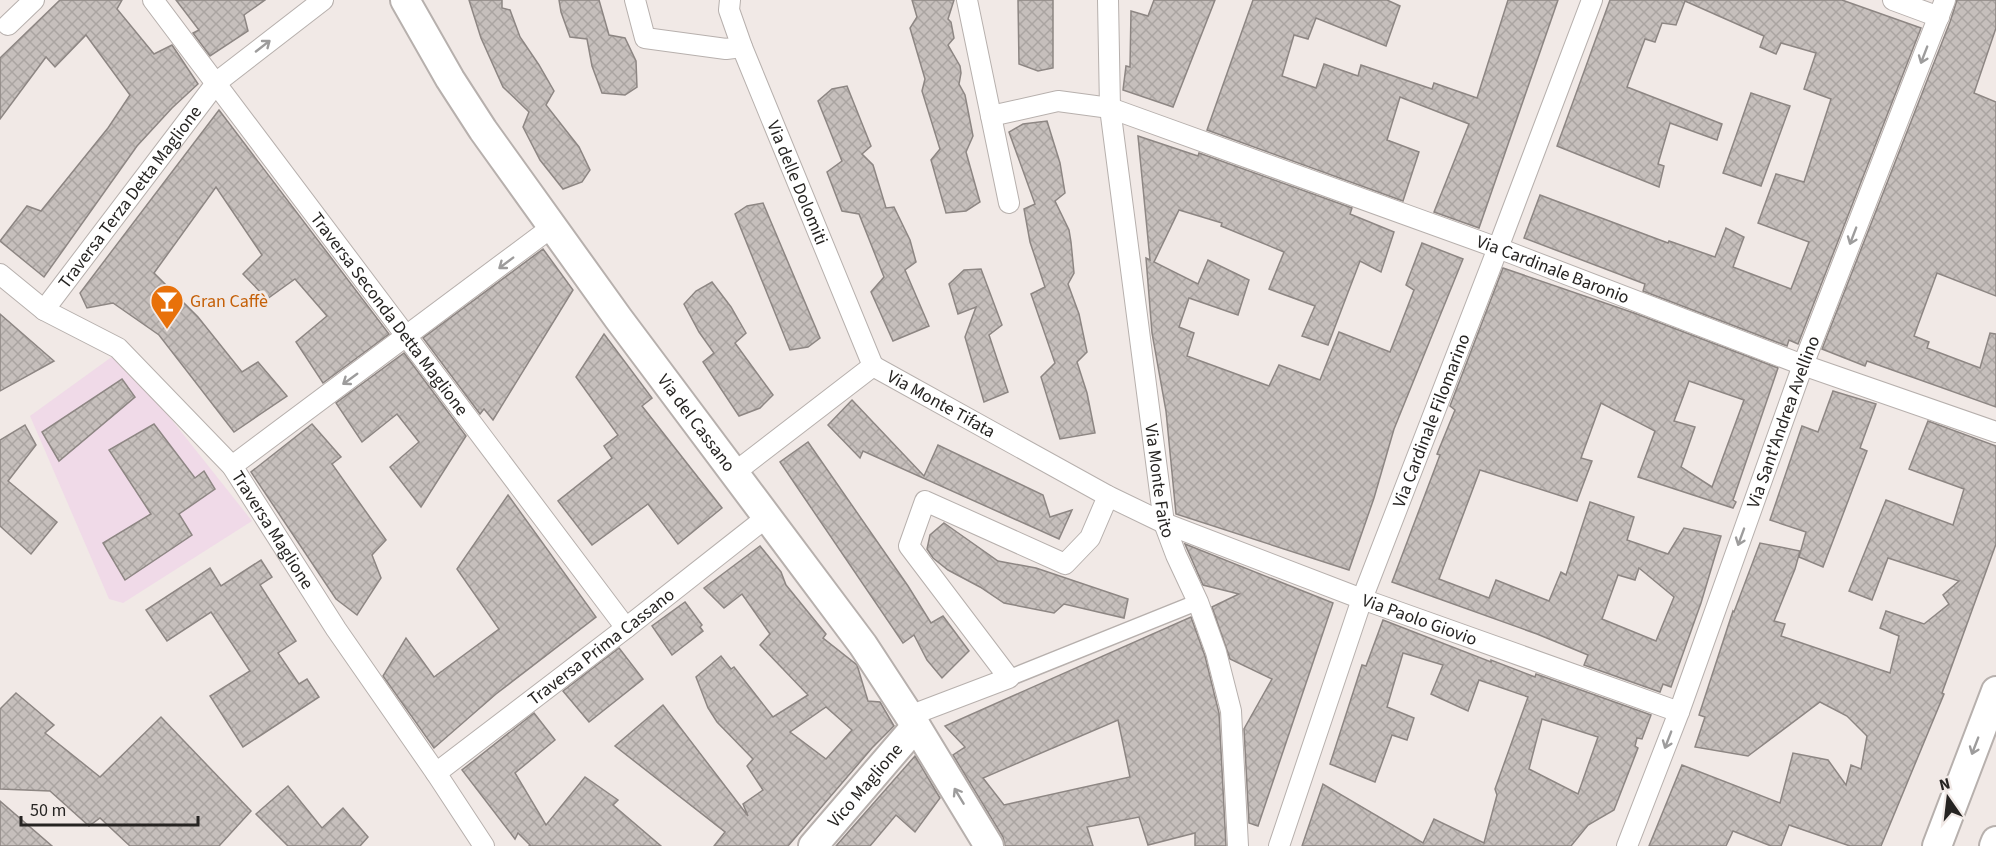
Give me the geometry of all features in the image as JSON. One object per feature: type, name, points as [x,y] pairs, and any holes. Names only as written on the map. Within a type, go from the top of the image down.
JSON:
[{"type":"main road","name":"Via del Cassano","points":[[405,0],[477,122],[766,517],[863,645],[913,721],[989,846]]},
{"type":"main road","points":[[1937,846],[1996,691]]},
{"type":"main road","name":"Vico Maglione","points":[[813,846],[913,721]]},
{"type":"main road","points":[[1994,846],[1996,841]]},
{"type":"street","points":[[8,25],[34,0]]},
{"type":"street","name":"Traversa Seconda Detta Maglione","points":[[153,0],[626,628]]},
{"type":"street","name":"Traversa Terza Detta Maglione","points":[[44,310],[217,82],[323,0]]},
{"type":"street","points":[[635,0],[645,38],[726,49],[742,47]]},
{"type":"street","name":"Via delle Dolomiti","points":[[730,0],[729,10],[742,47],[873,366]]},
{"type":"street","points":[[967,0],[1009,203]]},
{"type":"street","name":"Via Monte Faito","points":[[1108,0],[1110,108],[1164,523],[1198,602],[1216,652],[1231,711],[1238,846]]},
{"type":"street","name":"Via Cardinale Filomarino","points":[[1279,846],[1362,599],[1592,0]]},
{"type":"street","points":[[1893,0],[1942,9]]},
{"type":"street","name":"Via Sant'Andrea Avellino","points":[[1627,846],[1679,712],[1803,366],[1942,9]]},
{"type":"street","points":[[992,116],[1058,101],[1110,108]]},
{"type":"street","name":"Via Cardinale Baronio","points":[[1110,108],[1498,249],[1803,366],[1996,432]]},
{"type":"street","points":[[232,466],[552,227]]},
{"type":"street","name":"Traversa Maglione","points":[[0,274],[44,310],[118,348],[232,466],[336,629],[484,846]]},
{"type":"street","name":"Via Monte Tifata","points":[[734,473],[873,366],[1108,496],[1164,523]]},
{"type":"street","points":[[1009,678],[909,546],[925,501],[1065,564],[1090,538],[1108,496]]},
{"type":"street","name":"Traversa Prima Cassano","points":[[436,773],[626,628],[766,517]]},
{"type":"street","name":"Via Paolo Giovio","points":[[1164,523],[1362,599],[1679,712]]},
{"type":"street","points":[[913,721],[1009,678],[1198,602]]},
{"type":"shaded area","points":[[113,356],[148,390],[252,521],[123,603],[109,599],[30,416]]},
{"type":"building","points":[[60,0],[122,0],[117,9],[154,54],[172,45],[198,84],[137,146],[44,277],[0,241],[27,206],[41,211],[108,128],[130,95],[86,35],[55,67],[46,57],[0,119],[0,58]]},
{"type":"building","points":[[176,0],[265,0],[244,15],[248,31],[210,56],[193,33],[199,30]]},
{"type":"building","points":[[469,0],[502,0],[502,8],[510,10],[520,37],[554,91],[546,105],[579,147],[590,170],[582,182],[563,189],[540,160],[523,127],[529,112],[503,87],[481,38]]},
{"type":"building","points":[[559,0],[599,0],[609,35],[625,38],[636,61],[637,87],[625,95],[602,93],[592,66],[587,39],[570,37]]},
{"type":"building","points":[[912,0],[954,0],[948,19],[951,22],[954,38],[948,45],[960,66],[959,84],[965,95],[973,136],[966,152],[980,202],[966,211],[946,213],[931,160],[940,149],[922,91],[925,79],[910,28],[917,17]]},
{"type":"building","points":[[1018,0],[1053,0],[1053,68],[1038,71],[1019,64]]},
{"type":"building","points":[[1154,0],[1215,0],[1173,107],[1123,90],[1126,66],[1130,67],[1131,11],[1148,16]]},
{"type":"building","points":[[1253,0],[1387,0],[1400,6],[1386,46],[1316,18],[1308,39],[1294,35],[1282,76],[1316,88],[1324,64],[1358,76],[1361,65],[1432,89],[1434,83],[1477,98],[1508,0],[1558,0],[1479,228],[1434,212],[1469,124],[1400,97],[1387,140],[1419,152],[1403,201],[1207,130]]},
{"type":"building","points":[[1610,0],[1842,0],[1921,28],[1798,344],[1789,340],[1787,346],[1643,291],[1645,284],[1524,238],[1540,195],[1668,243],[1669,241],[1715,257],[1726,228],[1744,237],[1733,267],[1791,289],[1809,242],[1758,223],[1776,174],[1804,182],[1831,99],[1804,89],[1816,53],[1781,43],[1776,54],[1760,47],[1764,36],[1685,1],[1676,25],[1662,23],[1655,42],[1645,39],[1627,87],[1722,124],[1717,140],[1670,123],[1658,164],[1664,166],[1659,187],[1557,146]]},
{"type":"building","points":[[1957,0],[1996,0],[1996,28],[1974,93],[1996,102],[1996,296],[1937,273],[1914,336],[1929,342],[1927,348],[1980,368],[1990,333],[1996,334],[1996,407],[1867,361],[1865,366],[1822,349]]},
{"type":"building","points":[[847,86],[871,146],[862,154],[873,165],[886,208],[894,207],[910,240],[916,262],[905,270],[929,326],[893,341],[871,292],[884,277],[859,214],[842,211],[827,172],[842,161],[818,101],[832,89]]},
{"type":"building","points":[[1751,93],[1790,106],[1761,186],[1723,173]]},
{"type":"building","points":[[219,110],[389,334],[323,383],[296,342],[327,316],[295,279],[267,299],[243,274],[262,255],[216,187],[154,273],[198,317],[242,372],[258,362],[287,396],[234,432],[159,335],[113,303],[87,308],[80,293]]},
{"type":"building","points":[[1047,121],[1060,163],[1065,193],[1055,201],[1069,230],[1071,242],[1074,273],[1068,284],[1079,314],[1087,352],[1077,362],[1087,393],[1095,433],[1060,439],[1041,377],[1055,363],[1031,294],[1045,287],[1030,242],[1024,209],[1035,204],[1009,132],[1023,124]]},
{"type":"building","points":[[1138,136],[1198,156],[1199,153],[1352,208],[1350,214],[1394,232],[1381,272],[1360,261],[1328,345],[1302,336],[1315,306],[1269,289],[1284,252],[1221,226],[1222,223],[1179,210],[1154,262],[1198,284],[1208,260],[1249,280],[1238,315],[1189,298],[1179,327],[1194,333],[1187,356],[1269,386],[1279,365],[1320,380],[1339,332],[1390,352],[1414,290],[1406,285],[1422,243],[1463,259],[1394,429],[1374,498],[1349,570],[1176,514],[1166,411],[1152,333],[1146,258],[1150,260]]},
{"type":"building","points":[[763,203],[820,338],[808,347],[790,350],[735,214],[747,206]]},
{"type":"building","points":[[543,249],[573,290],[493,420],[484,409],[480,414],[423,338]]},
{"type":"building","points":[[1503,268],[1634,313],[1778,368],[1733,500],[1736,502],[1733,508],[1638,477],[1655,431],[1601,403],[1581,458],[1592,461],[1577,501],[1480,470],[1439,579],[1489,598],[1496,580],[1549,601],[1561,572],[1566,575],[1590,502],[1634,517],[1627,540],[1668,554],[1684,528],[1721,536],[1701,603],[1671,687],[1663,684],[1660,692],[1584,665],[1588,655],[1537,634],[1392,582],[1455,410],[1450,406]],"holes":[[[1689,381],[1744,400],[1712,487],[1681,467],[1695,427],[1674,421]],[[1639,568],[1674,597],[1656,641],[1602,619],[1618,575],[1635,580]]]},
{"type":"building","points":[[981,269],[1002,325],[989,335],[1008,392],[984,402],[965,337],[976,307],[958,314],[949,284],[964,270]]},
{"type":"building","points":[[712,282],[731,307],[746,333],[735,343],[773,395],[760,408],[739,416],[703,362],[714,353],[699,332],[684,304],[696,291]]},
{"type":"building","points":[[0,314],[54,361],[0,391]]},
{"type":"building","points":[[604,334],[652,398],[642,406],[722,508],[678,544],[648,504],[592,545],[558,501],[612,458],[604,446],[618,435],[576,377]]},
{"type":"building","points":[[404,353],[466,436],[421,507],[390,467],[419,442],[397,414],[362,442],[336,403]]},
{"type":"building","points":[[122,379],[135,397],[59,461],[42,432]]},
{"type":"building","points":[[1833,391],[1876,404],[1860,448],[1867,451],[1823,567],[1799,557],[1806,532],[1770,520],[1802,426],[1818,432]]},
{"type":"building","points":[[852,400],[924,476],[938,445],[1043,495],[1050,517],[1072,510],[1059,539],[863,451],[860,458],[828,425]]},
{"type":"building","points":[[1928,421],[1996,446],[1996,544],[1942,693],[1944,694],[1881,846],[1850,846],[1789,825],[1781,846],[1771,846],[1733,831],[1726,846],[1649,846],[1682,765],[1780,803],[1793,753],[1828,760],[1846,785],[1851,765],[1861,769],[1867,736],[1847,716],[1820,702],[1748,756],[1695,747],[1705,717],[1699,715],[1733,611],[1760,543],[1800,551],[1774,621],[1785,624],[1781,636],[1890,673],[1899,636],[1880,628],[1886,611],[1924,624],[1949,604],[1943,595],[1959,581],[1888,558],[1872,600],[1849,591],[1886,500],[1953,525],[1964,489],[1909,469]]},
{"type":"building","points":[[154,424],[195,478],[204,471],[215,489],[179,514],[192,535],[125,580],[103,543],[151,514],[109,450]]},
{"type":"building","points":[[312,424],[341,457],[332,464],[386,540],[372,555],[381,578],[357,615],[336,599],[251,472]]},
{"type":"building","points":[[25,425],[36,445],[8,481],[57,522],[31,554],[0,526],[0,440]]},
{"type":"building","points":[[808,442],[931,623],[943,616],[969,651],[942,678],[927,660],[914,635],[903,643],[780,462]]},
{"type":"building","points":[[508,495],[596,617],[496,694],[434,748],[383,676],[406,638],[434,677],[499,629],[457,569]]},
{"type":"building","points":[[944,523],[998,561],[1036,568],[1128,599],[1124,618],[1064,604],[1054,613],[1004,603],[948,570],[933,558],[927,549],[930,535]]},
{"type":"building","points":[[1185,544],[1333,603],[1258,826],[1249,823],[1244,729],[1272,679],[1230,659],[1212,607],[1239,594],[1203,585]]},
{"type":"building","points":[[760,546],[781,572],[786,585],[826,634],[823,638],[857,665],[868,701],[880,702],[894,726],[872,748],[788,846],[714,846],[725,832],[615,746],[663,705],[748,816],[743,804],[763,790],[747,766],[753,759],[717,722],[708,708],[696,677],[721,656],[731,669],[734,667],[773,717],[808,695],[760,645],[770,634],[742,594],[724,608],[704,588]],"holes":[[[826,707],[852,730],[826,759],[790,732]]]},
{"type":"building","points":[[261,560],[272,577],[260,585],[296,641],[278,653],[299,684],[307,679],[319,697],[243,747],[210,696],[250,671],[211,612],[167,641],[146,610],[210,568],[221,586]]},
{"type":"building","points":[[685,602],[702,625],[700,627],[703,631],[672,655],[652,626]]},
{"type":"building","points":[[1191,617],[1205,656],[1219,713],[1226,846],[1195,846],[1195,833],[1148,845],[1139,817],[1087,827],[1093,846],[1005,846],[1003,837],[953,755],[965,747],[945,726]],"holes":[[[1118,720],[1130,777],[1004,805],[983,778]]]},
{"type":"building","points":[[1383,620],[1491,662],[1491,660],[1535,677],[1536,674],[1651,715],[1642,739],[1637,738],[1635,746],[1638,748],[1614,810],[1588,825],[1571,846],[1302,846],[1323,784],[1423,843],[1434,819],[1484,843],[1497,795],[1495,789],[1528,697],[1479,680],[1468,711],[1431,694],[1443,665],[1403,653],[1387,707],[1414,718],[1407,740],[1392,735],[1375,782],[1330,764],[1362,665],[1366,666]],"holes":[[[1542,719],[1598,737],[1578,794],[1529,769]]]},
{"type":"building","points":[[619,648],[643,679],[589,722],[563,691]]},
{"type":"building","points":[[16,693],[54,725],[45,733],[100,777],[161,717],[251,811],[219,846],[130,846],[100,818],[89,826],[50,791],[0,789],[0,709]]},
{"type":"building","points":[[534,713],[555,740],[515,773],[546,825],[585,777],[618,800],[613,805],[661,846],[529,846],[518,833],[515,839],[462,770]]},
{"type":"building","points":[[915,756],[940,798],[915,832],[896,815],[870,846],[836,846]]},
{"type":"building","points":[[288,786],[322,828],[343,808],[368,837],[360,846],[288,846],[256,814]]},
{"type":"building","points":[[0,801],[52,846],[0,846]]},
{"type":"place","name":"Gran Caffè","points":[[167,330]]}]
